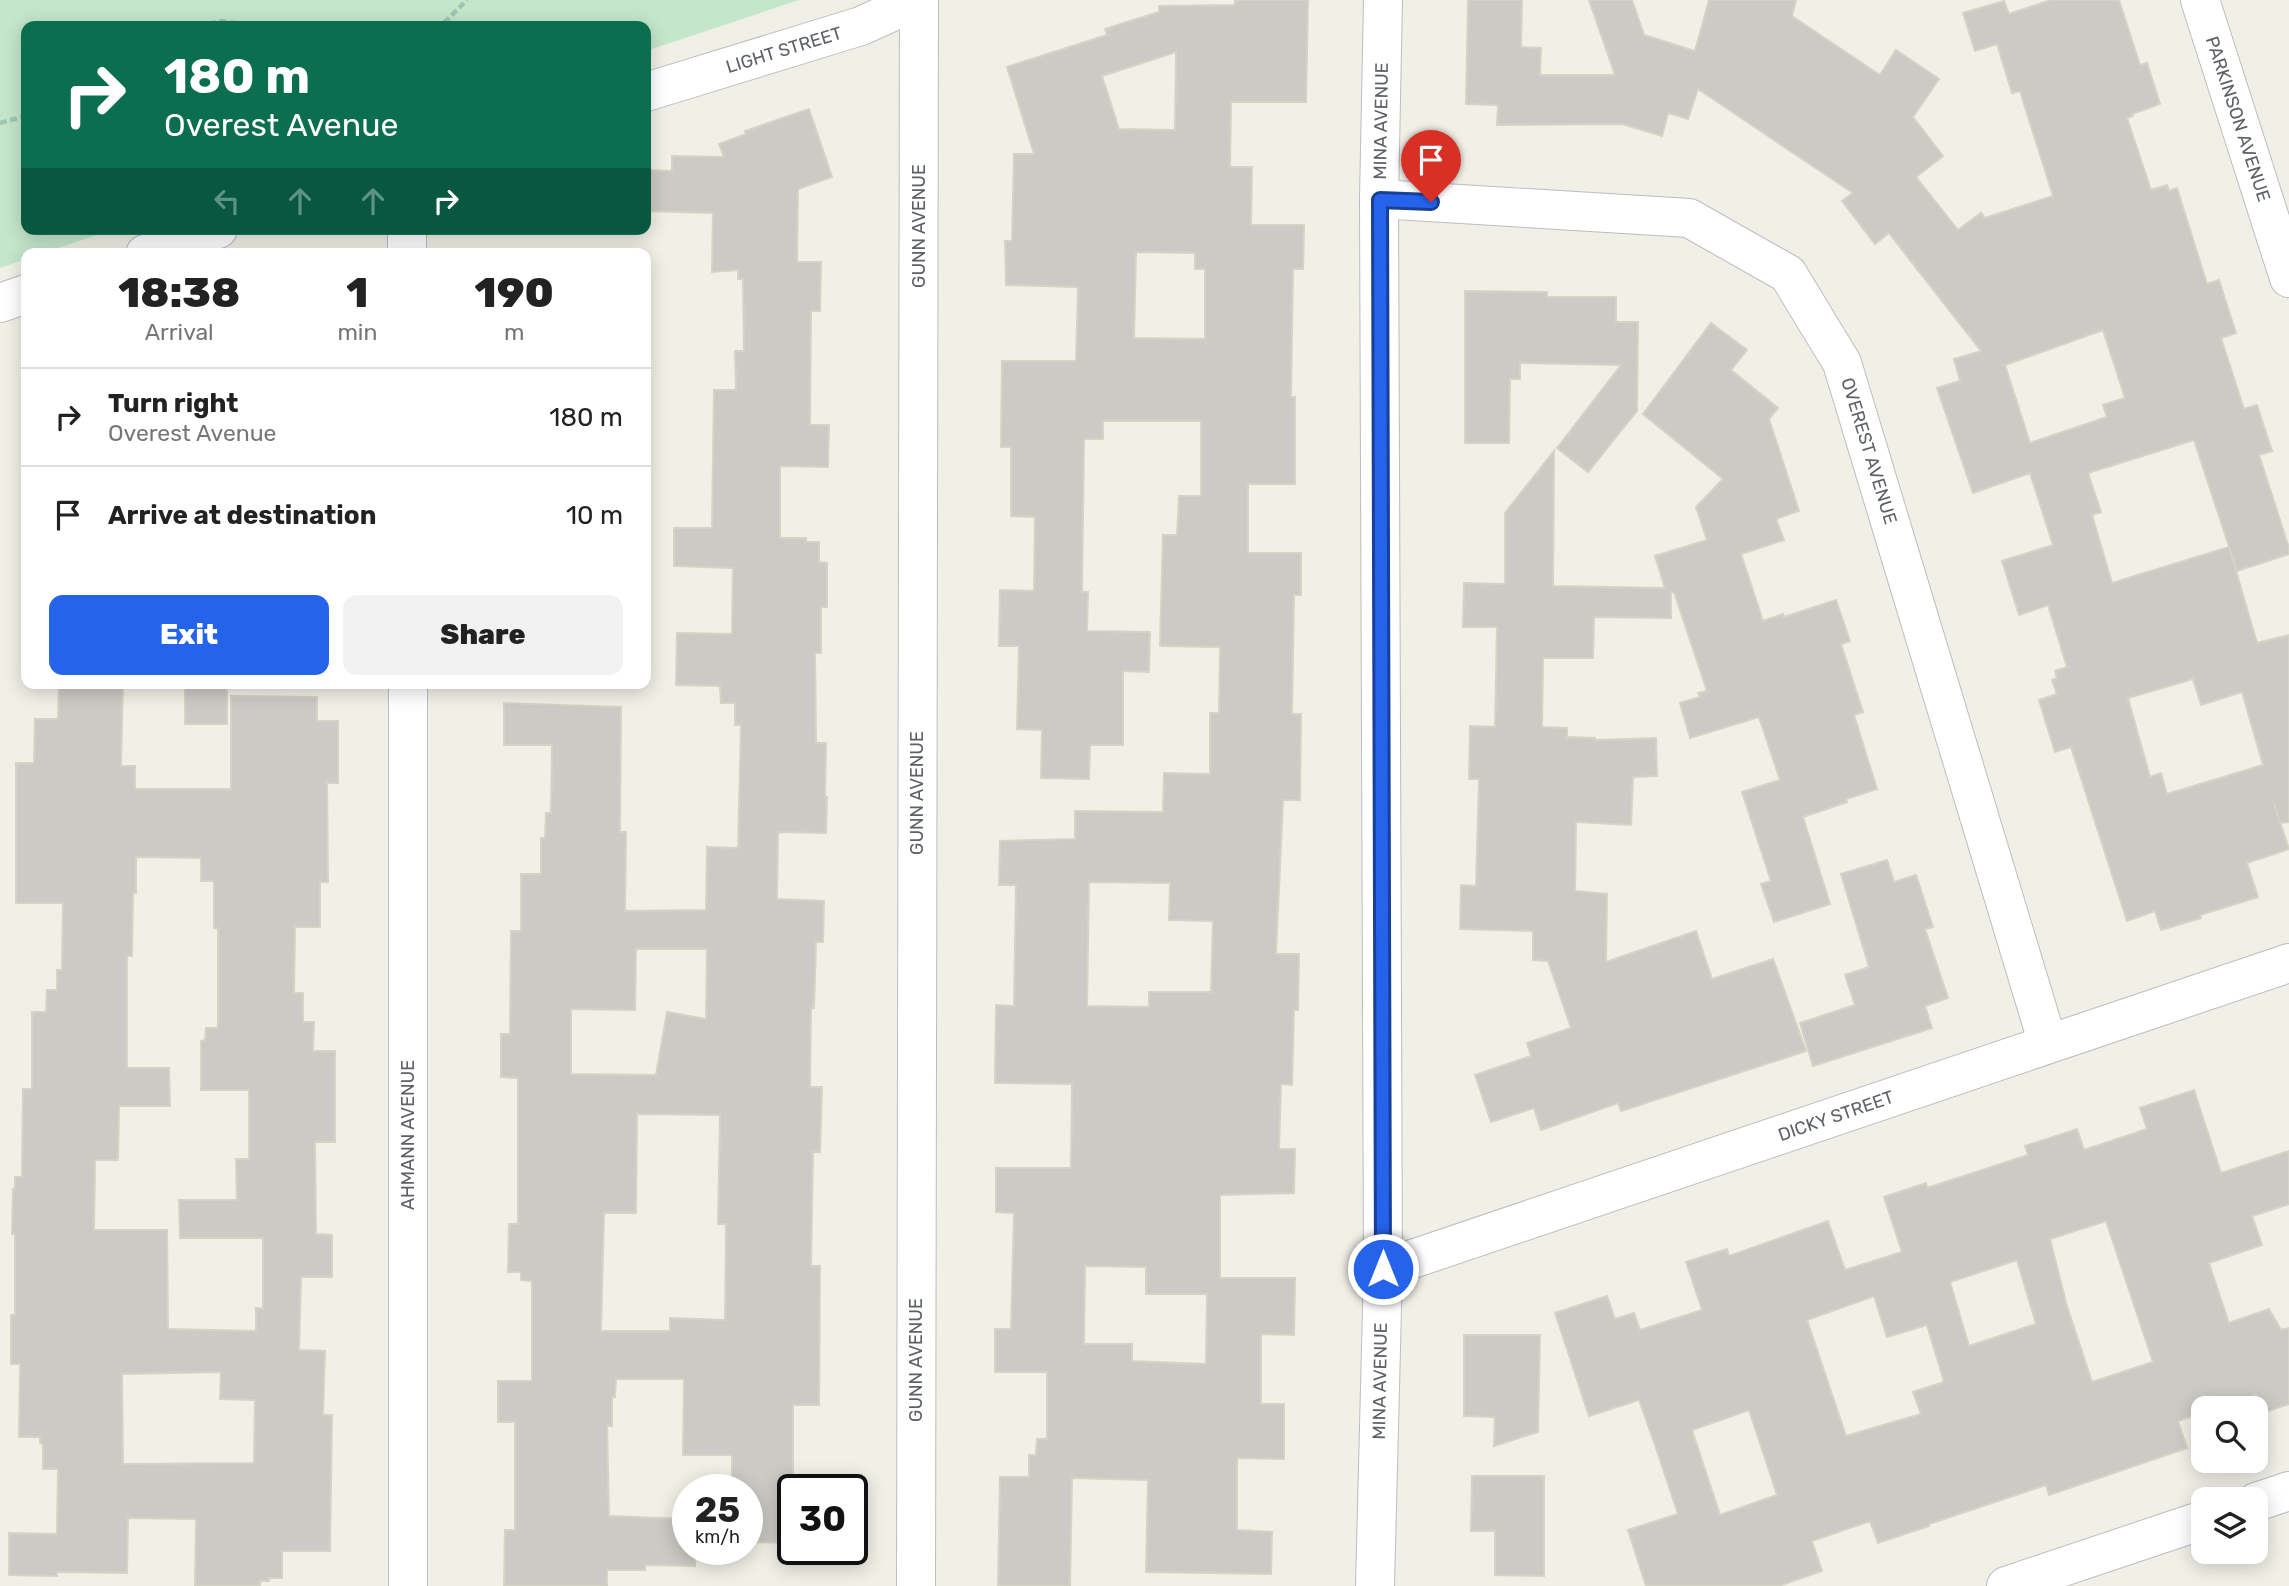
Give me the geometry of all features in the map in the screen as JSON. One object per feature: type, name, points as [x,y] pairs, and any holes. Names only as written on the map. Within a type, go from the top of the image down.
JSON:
[{"type":"street","name":"LIGHT STREET","points":[[651,90],[861,26],[919,0]]},
{"type":"street","name":"GUNN AVENUE","points":[[916,1586],[919,0]]},
{"type":"street","name":"MINA AVENUE","points":[[1375,1586],[1383,1269],[1380,200],[1383,0]]},
{"type":"street","name":"PARKINSON AVENUE","points":[[2200,0],[2289,278]]},
{"type":"street","name":"OVEREST AVENUE","points":[[1380,200],[1689,218],[1788,274],[1842,363],[2048,1044]]},
{"type":"street","points":[[163,248],[200,235]]},
{"type":"street","points":[[0,303],[21,296]]},
{"type":"street","name":"AHMANN AVENUE","points":[[408,689],[408,1586]]},
{"type":"street","name":"DICKY STREET","points":[[1383,1269],[2289,963]]},
{"type":"street","points":[[2268,1498],[2289,1491]]},
{"type":"street","points":[[2006,1586],[2191,1524]]},
{"type":"path","points":[[446,21],[467,0]]},
{"type":"path","points":[[0,123],[21,117]]},
{"type":"green space","points":[[0,0],[799,0],[651,49],[651,21],[21,21],[21,235],[96,235],[59,248],[21,248],[21,261],[0,268]]},
{"type":"building","points":[[1235,0],[1308,0],[1306,102],[1231,102],[1230,167],[1252,167],[1251,225],[1304,225],[1303,269],[1293,269],[1291,397],[1295,397],[1295,484],[1248,484],[1248,553],[1301,553],[1301,595],[1294,595],[1292,714],[1301,714],[1300,800],[1283,800],[1276,954],[1299,954],[1292,1085],[1281,1084],[1279,1149],[1295,1149],[1294,1193],[1220,1195],[1220,1278],[1295,1278],[1294,1335],[1261,1334],[1261,1404],[1284,1404],[1284,1459],[1237,1458],[1237,1530],[1272,1532],[1271,1574],[1146,1572],[1148,1480],[1072,1478],[1070,1586],[998,1586],[1000,1477],[1029,1477],[1029,1455],[1036,1455],[1037,1439],[1047,1439],[1047,1372],[995,1372],[995,1329],[1011,1329],[1014,1213],[996,1212],[996,1168],[1071,1168],[1072,1084],[995,1083],[996,1005],[1014,1006],[1016,885],[999,885],[1000,841],[1075,839],[1075,811],[1163,812],[1164,773],[1210,774],[1210,713],[1219,713],[1220,647],[1160,646],[1163,535],[1177,535],[1179,496],[1201,496],[1201,421],[1103,421],[1103,439],[1084,439],[1082,592],[1088,592],[1087,631],[1150,632],[1149,672],[1123,671],[1123,745],[1090,745],[1089,779],[1041,778],[1042,730],[1017,729],[1019,646],[999,646],[1000,590],[1034,591],[1035,517],[1011,516],[1011,447],[1001,447],[1002,361],[1076,361],[1078,287],[1006,285],[1005,241],[1012,241],[1014,154],[1034,154],[1007,67],[1107,35],[1105,29],[1159,12],[1159,6],[1235,5]],"holes":[[[1176,52],[1175,130],[1119,129],[1102,76]],[[1136,252],[1195,253],[1195,269],[1205,269],[1205,339],[1134,338]],[[1089,882],[1170,883],[1169,920],[1213,921],[1211,992],[1149,992],[1149,1007],[1087,1006]],[[1085,1266],[1146,1267],[1146,1294],[1207,1294],[1206,1364],[1132,1361],[1132,1344],[1084,1344]]]},
{"type":"building","points":[[1468,0],[1522,0],[1521,47],[1541,48],[1540,75],[1615,75],[1589,0],[1632,0],[1644,35],[1695,51],[1709,0],[1796,0],[1792,16],[1880,75],[1896,50],[1939,79],[1913,117],[1943,156],[1916,177],[1958,230],[1981,213],[1985,218],[2053,196],[2020,91],[2012,93],[1997,44],[1975,51],[1963,13],[2004,1],[2009,14],[2051,0],[2119,0],[2140,65],[2147,63],[2160,104],[2127,118],[2151,190],[2167,185],[2169,191],[2177,188],[2207,284],[2219,280],[2236,333],[2221,338],[2244,409],[2257,405],[2272,451],[2259,455],[2289,554],[2237,571],[2194,440],[2088,473],[2101,512],[2092,515],[2112,583],[2229,547],[2257,643],[2289,635],[2289,822],[2280,823],[2289,849],[2247,863],[2258,897],[2161,930],[2155,911],[2127,921],[2071,747],[2055,752],[2039,700],[2057,694],[2052,680],[2057,678],[2055,671],[2067,667],[2048,605],[2019,615],[2002,561],[2053,545],[2030,473],[1973,493],[1937,388],[1960,381],[1954,359],[1981,351],[1889,233],[1875,244],[1842,201],[1853,193],[1698,89],[1688,119],[1668,113],[1662,136],[1622,124],[1497,125],[1498,105],[1466,104]],"holes":[[[2103,330],[2125,398],[2103,405],[2107,417],[2030,443],[2005,365]],[[2193,679],[2201,705],[2242,692],[2263,765],[2167,794],[2161,773],[2150,777],[2128,698]]]},
{"type":"building","points":[[809,109],[832,177],[798,189],[797,262],[821,262],[820,311],[811,311],[810,425],[829,425],[828,467],[780,466],[780,538],[806,538],[806,542],[819,542],[819,562],[827,563],[827,607],[821,607],[821,653],[815,653],[816,743],[826,743],[826,833],[778,832],[777,899],[824,901],[823,942],[816,942],[814,1008],[811,1008],[810,1087],[822,1087],[820,1152],[813,1152],[811,1266],[820,1266],[819,1405],[793,1405],[793,1474],[777,1474],[777,1543],[763,1542],[763,1474],[732,1474],[732,1455],[683,1455],[684,1379],[616,1379],[615,1397],[612,1397],[612,1426],[607,1426],[609,1516],[672,1518],[672,1565],[695,1566],[645,1565],[645,1570],[607,1570],[607,1586],[504,1586],[505,1530],[515,1530],[515,1422],[498,1422],[498,1381],[532,1381],[532,1281],[521,1280],[521,1272],[508,1272],[509,1224],[518,1224],[518,1078],[501,1077],[501,1034],[510,1034],[511,931],[521,931],[521,874],[541,874],[541,838],[545,838],[546,813],[551,813],[552,745],[504,745],[504,703],[621,707],[620,832],[626,832],[625,911],[706,910],[707,847],[738,848],[741,725],[735,725],[735,703],[721,703],[720,686],[676,685],[677,633],[732,634],[733,568],[674,566],[674,528],[712,528],[714,390],[736,390],[735,351],[744,351],[743,279],[738,279],[738,270],[712,272],[713,213],[651,211],[651,170],[672,171],[672,156],[724,157],[719,144],[746,134],[745,131]],"holes":[[[636,949],[707,949],[706,1019],[667,1012],[656,1075],[571,1074],[571,1009],[635,1010]],[[637,1114],[720,1115],[718,1224],[726,1224],[725,1320],[670,1318],[670,1331],[601,1331],[604,1213],[636,1213]]]},
{"type":"building","points":[[1465,291],[1547,292],[1547,297],[1616,297],[1616,322],[1638,322],[1637,411],[1588,472],[1557,448],[1621,365],[1520,363],[1520,379],[1510,379],[1509,443],[1465,443]]},
{"type":"building","points":[[1711,323],[1747,350],[1731,370],[1778,408],[1769,419],[1799,511],[1776,519],[1784,540],[1741,554],[1763,621],[1836,600],[1850,641],[1841,644],[1863,712],[1854,715],[1877,789],[1803,817],[1830,904],[1774,922],[1761,884],[1771,881],[1742,792],[1780,780],[1759,717],[1690,738],[1680,703],[1700,697],[1698,693],[1707,691],[1674,592],[1671,593],[1671,618],[1594,617],[1593,658],[1543,658],[1542,727],[1567,728],[1567,737],[1595,740],[1656,738],[1657,776],[1633,777],[1631,825],[1576,822],[1575,891],[1607,894],[1606,962],[1696,931],[1712,979],[1773,959],[1806,1051],[1621,1111],[1618,1103],[1541,1130],[1534,1108],[1491,1122],[1475,1075],[1531,1056],[1527,1043],[1571,1028],[1548,961],[1533,960],[1533,931],[1460,929],[1461,885],[1476,886],[1479,779],[1469,779],[1470,726],[1495,727],[1497,627],[1463,627],[1464,583],[1505,584],[1505,513],[1554,451],[1553,586],[1665,588],[1655,556],[1707,540],[1696,507],[1723,479],[1643,414]]},
{"type":"building","points":[[59,689],[123,689],[121,766],[135,766],[135,789],[231,789],[231,696],[317,697],[317,721],[338,721],[338,783],[327,783],[328,882],[320,882],[320,927],[295,927],[294,993],[303,993],[303,1022],[314,1022],[313,1051],[335,1051],[335,1142],[315,1142],[316,1234],[332,1235],[332,1277],[301,1277],[299,1350],[325,1351],[323,1415],[332,1415],[330,1551],[282,1551],[282,1578],[260,1581],[260,1586],[195,1586],[196,1519],[128,1518],[127,1573],[57,1572],[57,1576],[9,1575],[9,1533],[57,1534],[58,1469],[43,1469],[43,1444],[40,1443],[40,1437],[19,1437],[20,1364],[11,1364],[11,1315],[15,1315],[13,1189],[15,1190],[15,1177],[22,1177],[23,1089],[32,1089],[32,1012],[46,1012],[47,990],[57,990],[57,970],[62,970],[63,903],[16,903],[16,763],[34,763],[35,719],[58,719]],"holes":[[[136,857],[201,858],[201,881],[214,881],[214,928],[218,928],[218,1028],[206,1028],[205,1040],[201,1041],[201,1090],[249,1090],[249,1159],[236,1159],[237,1200],[179,1200],[180,1238],[263,1238],[263,1309],[256,1308],[256,1331],[168,1329],[167,1230],[94,1230],[95,1160],[118,1160],[119,1106],[170,1106],[169,1068],[127,1068],[127,956],[132,956]],[[221,1372],[220,1399],[255,1400],[254,1463],[123,1464],[122,1374]]]},
{"type":"building","points":[[185,689],[227,689],[227,724],[185,724]]},
{"type":"building","points":[[1887,860],[1894,882],[1916,875],[1933,927],[1925,929],[1948,998],[1925,1006],[1932,1028],[1813,1066],[1800,1023],[1855,1005],[1845,975],[1869,967],[1841,874]]},
{"type":"building","points":[[2194,1090],[2221,1173],[2289,1151],[2289,1204],[2252,1216],[2262,1245],[2209,1263],[2229,1323],[2269,1309],[2281,1330],[2289,1328],[2289,1404],[2268,1411],[2268,1396],[2191,1396],[2191,1416],[2178,1421],[2187,1448],[2049,1495],[2046,1485],[1878,1543],[1870,1521],[1812,1541],[1822,1571],[1779,1586],[1646,1586],[1628,1530],[1678,1514],[1654,1442],[1639,1400],[1589,1416],[1555,1313],[1607,1296],[1615,1319],[1634,1313],[1640,1330],[1702,1310],[1686,1262],[1727,1249],[1729,1256],[1828,1221],[1845,1270],[1902,1252],[1884,1197],[1926,1183],[1927,1188],[2028,1155],[2025,1146],[2077,1129],[2084,1150],[2147,1129],[2140,1108]],"holes":[[[2106,1221],[2153,1362],[2092,1382],[2067,1306],[2050,1239]],[[2017,1260],[2036,1324],[1969,1346],[1950,1282]],[[1874,1296],[1887,1337],[1927,1325],[1944,1382],[1913,1392],[1921,1414],[1846,1436],[1807,1320]],[[1749,1410],[1777,1495],[1720,1515],[1692,1430]]]},
{"type":"building","points":[[1464,1335],[1540,1335],[1538,1432],[1494,1446],[1495,1417],[1464,1416]]},
{"type":"building","points":[[1472,1476],[1544,1476],[1544,1576],[1495,1575],[1495,1531],[1471,1531]]},
{"type":"route","points":[[1383,1269],[1380,200],[1431,202]]}]
